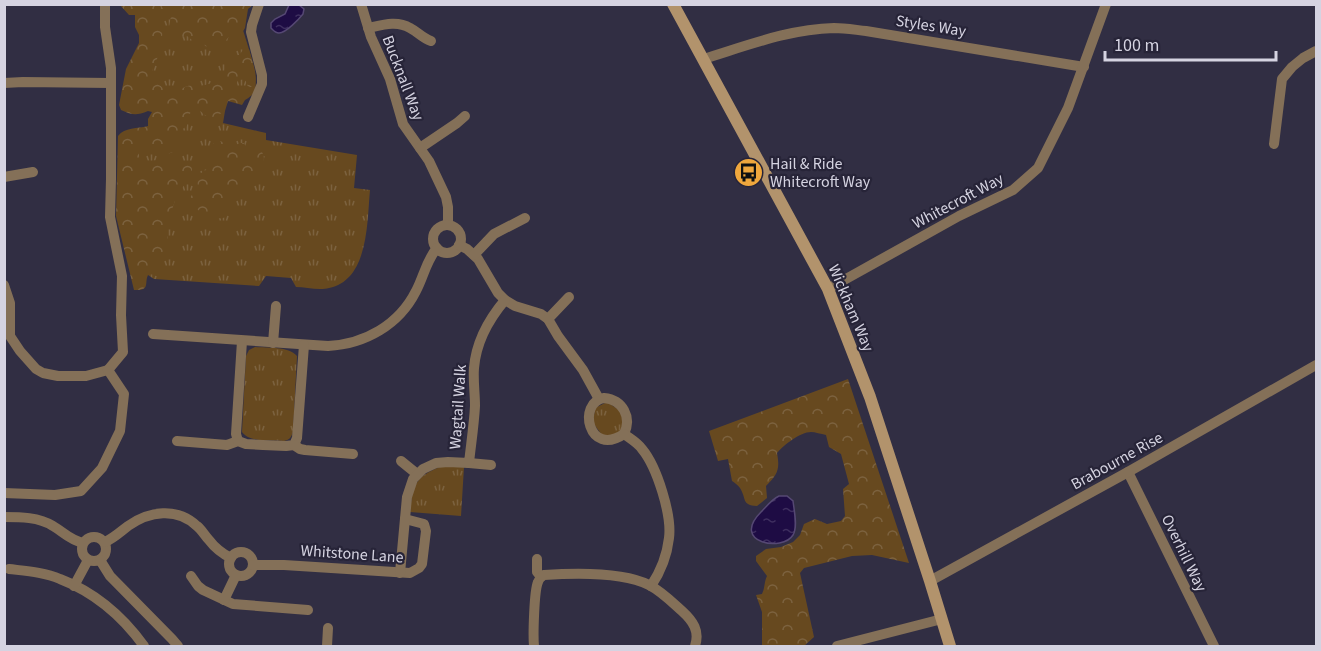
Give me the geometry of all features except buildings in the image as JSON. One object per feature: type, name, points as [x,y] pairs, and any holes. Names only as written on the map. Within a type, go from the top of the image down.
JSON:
[{"type":"street","points":[[4,285],[10,303],[10,336],[36,369],[50,375],[86,376],[108,370],[123,352],[122,276],[110,217],[111,68],[105,27],[105,4]]},
{"type":"street","points":[[248,117],[262,84],[251,29],[259,4]]},
{"type":"street","name":"Bucknall Way","points":[[361,4],[368,28],[390,79],[403,124],[429,161],[446,197],[448,225],[458,231],[459,244],[482,264],[498,293],[505,300]]},
{"type":"street","name":"Wickham Way","points":[[673,4],[828,289],[870,397],[950,646]]},
{"type":"street","name":"Whitecroft Way","points":[[828,289],[959,216],[1012,190],[1038,168],[1068,108],[1106,4]]},
{"type":"street","points":[[368,28],[398,23],[431,41]]},
{"type":"street","name":"Styles Way","points":[[703,59],[777,36],[835,28],[866,31],[1084,67]]},
{"type":"street","points":[[1274,144],[1282,79],[1298,62],[1317,51]]},
{"type":"street","points":[[4,83],[111,83]]},
{"type":"street","points":[[420,148],[465,116]]},
{"type":"street","points":[[4,177],[33,172]]},
{"type":"street","points":[[474,255],[494,234],[525,218]]},
{"type":"street","points":[[448,225],[441,227],[435,233],[434,242],[437,248],[442,252],[450,252],[459,244]]},
{"type":"street","points":[[153,334],[304,345],[351,344],[386,327],[399,315],[411,300],[428,260],[437,248]]},
{"type":"street","points":[[548,319],[570,297]]},
{"type":"street","points":[[505,300],[548,319],[584,370],[599,399]]},
{"type":"street","name":"Wagtail Walk","points":[[417,474],[436,463],[469,463],[474,413],[474,366],[477,352],[489,323],[505,300]]},
{"type":"street","points":[[273,343],[276,306]]},
{"type":"street","points":[[238,441],[236,434],[242,341]]},
{"type":"street","points":[[294,445],[297,438],[304,345]]},
{"type":"street","name":"Brabourne Rise","points":[[930,581],[1317,365]]},
{"type":"street","points":[[4,493],[55,495],[81,491],[102,468],[120,431],[124,394],[108,370]]},
{"type":"street","points":[[608,398],[623,408],[627,421],[624,434],[612,440],[594,442],[589,420],[592,404],[599,399],[608,398]]},
{"type":"street","points":[[624,434],[640,446],[647,457],[660,485],[668,520],[669,536],[666,554],[661,570],[651,586]]},
{"type":"street","points":[[177,441],[227,445],[238,441],[263,445],[294,445],[305,450],[353,454]]},
{"type":"street","points":[[399,573],[409,490],[417,474],[401,461]]},
{"type":"street","points":[[469,463],[491,465]]},
{"type":"street","name":"Overhill Way","points":[[1128,472],[1214,646]]},
{"type":"street","points":[[105,542],[140,520],[158,513],[169,513],[192,521],[214,546],[231,558]]},
{"type":"street","name":"Whitstone Lane","points":[[253,565],[290,565],[399,573],[414,571],[422,564],[424,557],[426,528],[406,516]]},
{"type":"street","points":[[4,517],[23,517],[42,521],[68,538],[83,543]]},
{"type":"street","points":[[95,536],[102,539],[105,542],[106,553],[100,560],[87,560],[82,554],[83,543],[86,539],[95,536]]},
{"type":"street","points":[[242,552],[250,555],[253,565],[251,571],[245,576],[236,575],[229,567],[231,558],[242,552]]},
{"type":"street","points":[[537,559],[537,572],[541,577]]},
{"type":"street","points":[[74,586],[87,560]]},
{"type":"street","points":[[100,560],[110,576],[178,646]]},
{"type":"street","points":[[9,569],[59,578],[91,595],[127,625],[144,646]]},
{"type":"street","points":[[224,600],[236,575]]},
{"type":"street","points":[[541,577],[607,575],[628,578],[651,586],[693,622],[697,634],[694,646]]},
{"type":"street","points":[[191,576],[203,590],[238,605],[308,610]]},
{"type":"street","points":[[534,646],[536,587],[541,577]]},
{"type":"street","points":[[837,646],[942,619]]},
{"type":"street","points":[[327,646],[328,628]]},
{"type":"green space","points":[[179,4],[253,5],[248,9],[242,33],[231,36],[224,44],[214,48],[205,46],[203,38],[192,40],[187,36],[177,34],[169,27],[171,16],[178,12]]},
{"type":"green space","points":[[120,5],[161,5],[164,10],[161,44],[152,73],[153,81],[166,89],[174,92],[189,86],[198,87],[212,83],[218,76],[223,75],[227,58],[239,55],[244,49],[249,49],[256,78],[254,87],[249,87],[245,79],[238,80],[234,90],[237,94],[244,96],[245,100],[242,105],[228,101],[225,111],[213,117],[207,116],[197,107],[194,109],[189,115],[187,126],[177,133],[178,149],[166,154],[149,144],[139,150],[139,156],[147,161],[173,158],[189,164],[192,170],[178,193],[170,213],[165,218],[168,239],[159,263],[148,275],[145,288],[139,290],[134,290],[116,216],[118,136],[128,130],[148,126],[148,119],[152,112],[131,114],[121,110],[119,105],[126,69],[139,43],[135,15],[129,15]]},
{"type":"green space","points":[[152,5],[184,5],[242,27],[254,68],[255,90],[245,100],[224,97],[223,123],[266,133],[266,140],[357,155],[354,188],[370,190],[366,233],[359,262],[352,274],[342,283],[325,289],[312,289],[296,287],[291,278],[266,276],[259,286],[154,279],[142,271],[133,151],[142,143],[165,135],[150,87]]},
{"type":"green space","points":[[220,141],[231,147],[244,143],[247,149],[258,148],[263,153],[264,159],[254,179],[239,191],[235,202],[227,206],[226,217],[214,218],[197,209],[191,210],[186,207],[189,198],[197,192],[198,175],[209,168],[211,148]]},
{"type":"green space","points":[[255,347],[283,349],[297,356],[293,432],[286,441],[250,438],[242,432],[246,356],[249,350]]},
{"type":"green space","points":[[848,379],[909,563],[872,555],[852,556],[804,568],[800,573],[814,637],[804,646],[762,646],[762,612],[756,595],[762,594],[767,576],[756,561],[756,556],[766,549],[781,547],[793,542],[800,535],[804,524],[815,519],[827,524],[841,521],[845,516],[843,489],[849,484],[841,454],[829,447],[826,435],[807,433],[792,440],[777,453],[778,467],[776,475],[766,486],[767,498],[757,506],[746,503],[739,487],[732,481],[728,459],[718,461],[709,431]]},
{"type":"green space","points":[[607,402],[622,412],[624,426],[617,435],[602,435],[593,423],[595,408]]},
{"type":"green space","points":[[440,467],[464,467],[461,516],[410,512],[416,484],[425,475]]},
{"type":"water","points":[[289,5],[299,5],[304,9],[303,14],[285,31],[276,32],[271,28],[271,23],[285,14]]},
{"type":"water","points":[[779,496],[787,496],[793,501],[795,528],[793,535],[779,543],[762,542],[755,537],[752,531],[753,523],[769,503]]},
{"type":"place","name":"Hail & Ride Whitecroft Way","points":[[749,173]]}]
